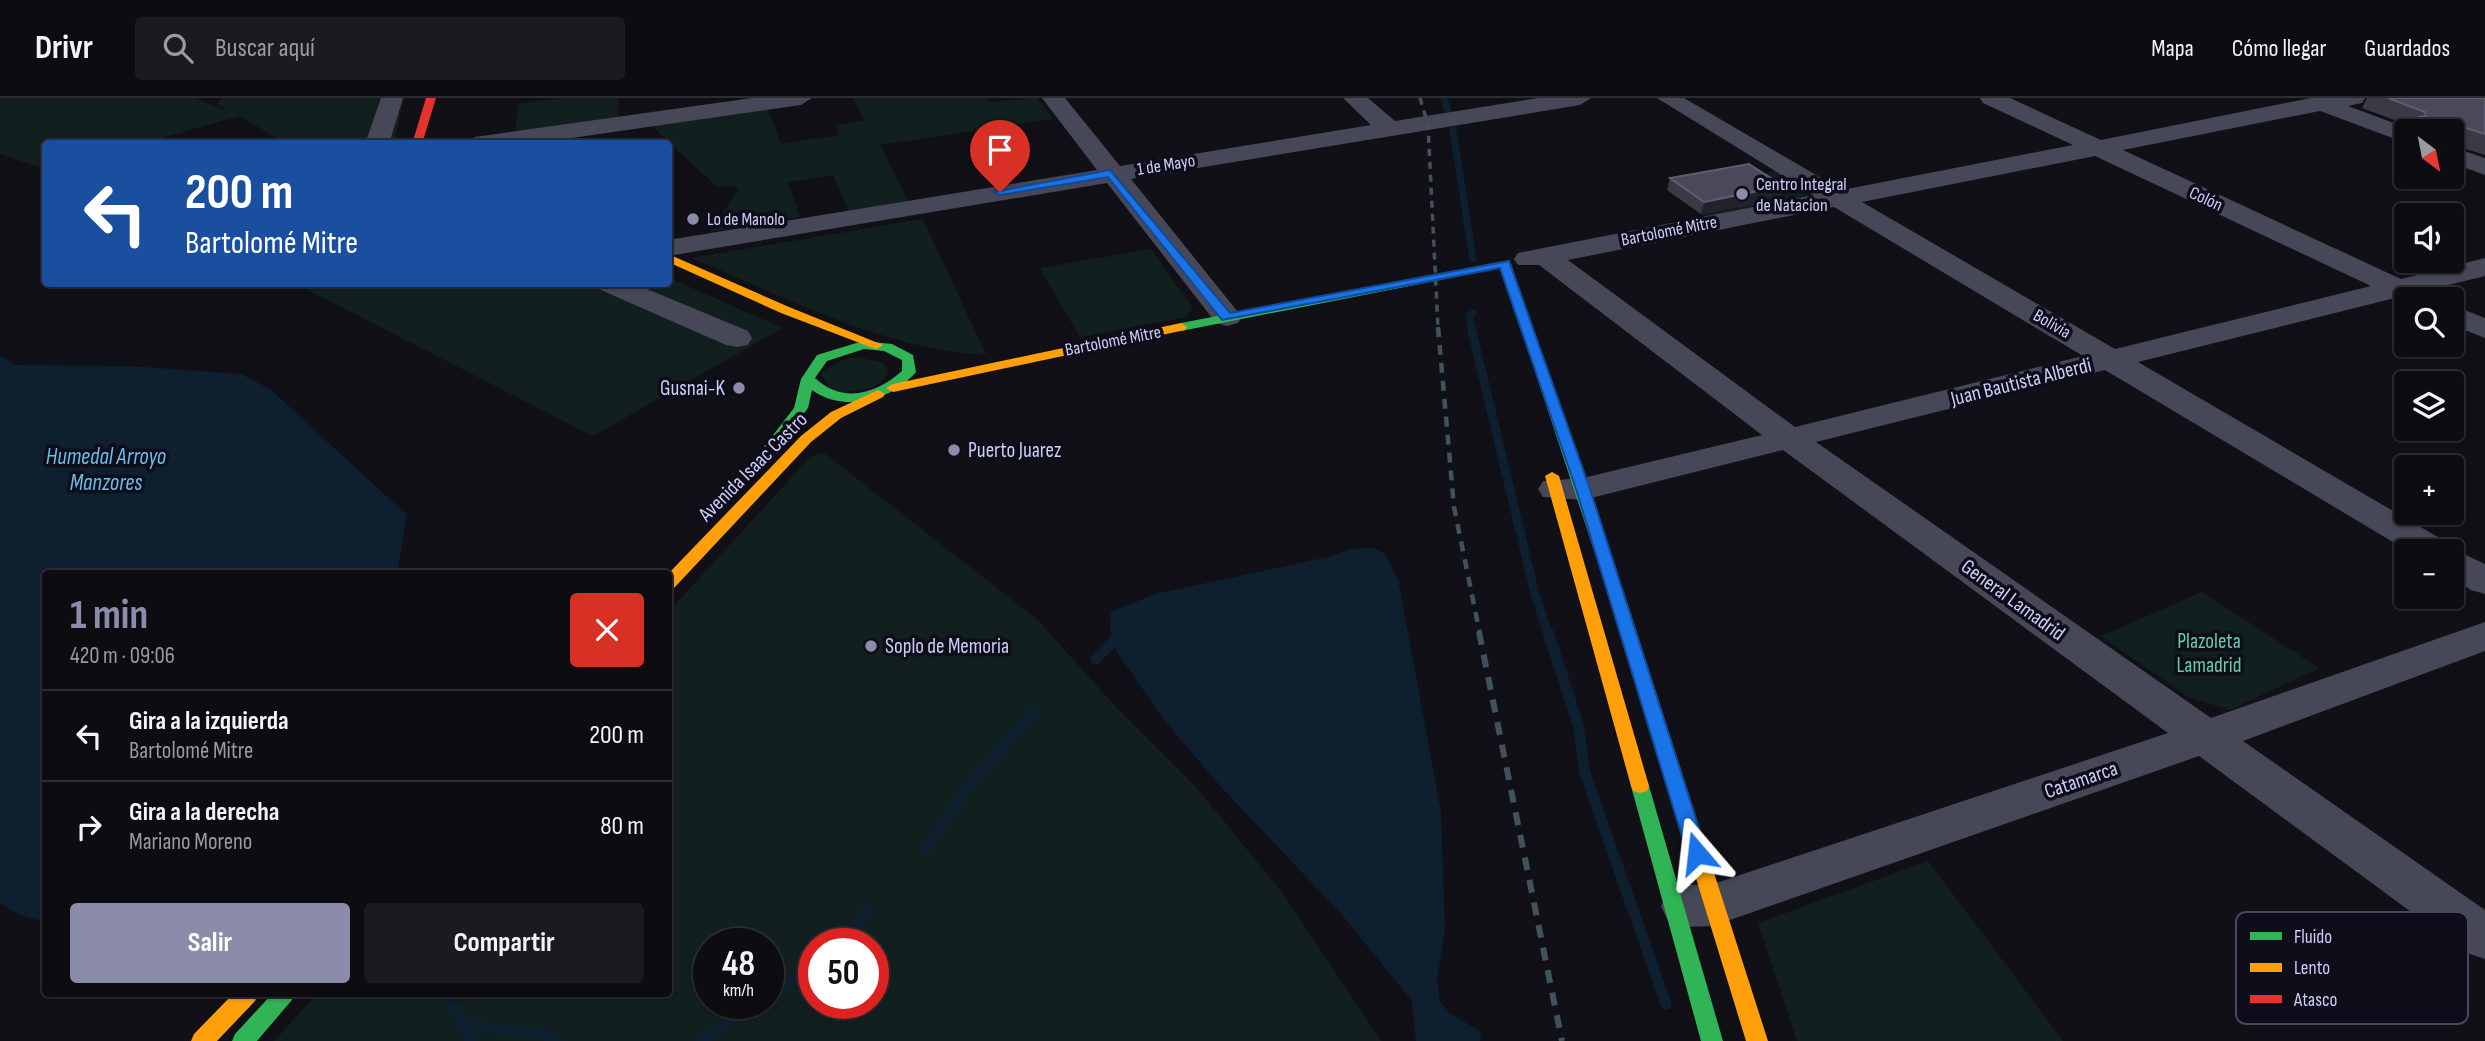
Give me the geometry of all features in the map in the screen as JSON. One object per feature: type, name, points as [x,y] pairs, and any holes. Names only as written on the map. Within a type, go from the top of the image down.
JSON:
[{"type":"main road","points":[[418,140],[431,98]]},
{"type":"main road","points":[[672,259],[785,310],[879,345],[925,356]]},
{"type":"main road","points":[[1492,271],[1562,480],[1693,906],[1757,1041]]},
{"type":"main road","name":"Bartolomé Mitre","points":[[886,391],[985,366],[1227,317],[1492,271]]},
{"type":"main road","points":[[785,310],[799,337]]},
{"type":"main road","points":[[879,345],[845,348],[818,361],[808,369],[812,387],[834,397],[886,391],[909,372],[908,358],[901,352]]},
{"type":"main road","name":"Bartolomé Mitre","points":[[949,360],[985,366]]},
{"type":"main road","name":"Avenida Isaac Castro","points":[[762,457],[800,412],[807,399],[808,369]]},
{"type":"main road","name":"Avenida Isaac Castro","points":[[672,580],[806,439],[836,415],[886,391]]},
{"type":"main road","points":[[1562,480],[1693,906],[1712,1041]]},
{"type":"main road","points":[[202,1041],[244,997]]},
{"type":"main road","points":[[243,1041],[283,997]]},
{"type":"street","points":[[378,140],[392,98]]},
{"type":"street","points":[[503,140],[801,98]]},
{"type":"street","points":[[1053,98],[1227,317]]},
{"type":"street","points":[[1354,98],[1390,130]]},
{"type":"street","name":"1 de Mayo","points":[[672,247],[1110,173],[1580,98]]},
{"type":"street","name":"Bolivia","points":[[1668,98],[2415,539]]},
{"type":"street","name":"Colón","points":[[1991,98],[2394,287]]},
{"type":"street","name":"Bartolomé Mitre","points":[[1492,271],[1545,256],[1836,197],[2096,148],[2315,101],[2354,98]]},
{"type":"street","points":[[2315,101],[2394,131]]},
{"type":"street","points":[[2464,159],[2485,167]]},
{"type":"street","name":"General Lamadrid","points":[[1545,256],[1791,440],[2447,912]]},
{"type":"street","name":"Juan Bautista Alberdi","points":[[2429,287],[2485,267]]},
{"type":"street","points":[[618,287],[737,338]]},
{"type":"street","name":"Juan Bautista Alberdi","points":[[1562,480],[1791,440],[2110,359],[2394,297]]},
{"type":"street","points":[[2464,320],[2485,330]]},
{"type":"street","points":[[2464,568],[2485,581]]},
{"type":"street","name":"Catamarca","points":[[1693,906],[2204,738],[2485,636]]},
{"type":"street","name":"General Lamadrid","points":[[2468,927],[2485,939]]},
{"type":"green space","points":[[0,98],[195,98],[230,112],[217,104],[221,98],[404,98],[395,140],[279,140],[240,116],[154,140],[42,140],[42,168],[0,154]]},
{"type":"green space","points":[[563,98],[618,98],[619,118],[515,132],[518,104]]},
{"type":"green space","points":[[853,98],[986,98],[990,102],[1037,98],[1053,119],[880,145],[909,203],[849,213],[833,175],[788,182],[800,217],[710,232],[738,190],[736,186],[717,187],[672,145],[672,140],[667,140],[649,123],[767,106],[781,144],[839,135],[835,125],[864,121]]},
{"type":"green space","name":"Centro Integral de Natacion","points":[[1776,171],[1814,195],[1704,217],[1667,190]]},
{"type":"green space","points":[[923,219],[986,355],[947,351],[872,332],[799,305],[692,258]]},
{"type":"green space","points":[[1151,249],[1192,307],[1187,317],[1080,337],[1040,268]]},
{"type":"green space","points":[[672,279],[783,328],[593,436],[302,287],[672,287]]},
{"type":"green space","points":[[858,357],[883,363],[888,370],[885,377],[866,389],[833,393],[820,373],[842,360]]},
{"type":"green space","points":[[824,453],[1038,620],[1114,705],[1196,787],[1281,891],[1381,1041],[274,1041],[314,997],[672,997],[672,608],[811,456]]},
{"type":"green space","name":"Plazoleta Lamadrid","points":[[2202,592],[2319,668],[2230,710],[2188,697],[2101,636]]},
{"type":"green space","points":[[1928,861],[2063,1041],[1797,1041],[1758,923]]},
{"type":"water","name":"Humedal Arroyo Manzores","points":[[0,355],[15,365],[129,366],[241,374],[270,389],[407,515],[398,570],[42,570],[42,921],[19,915],[0,903]]},
{"type":"water","points":[[1372,548],[1384,553],[1398,579],[1441,812],[1445,930],[1437,979],[1440,1001],[1450,1013],[1481,1032],[1480,1041],[1416,1041],[1412,1001],[1342,915],[1221,787],[1164,720],[1117,652],[1110,631],[1111,612],[1155,594],[1328,557],[1349,549]]},
{"type":"building","points":[[2388,98],[2485,98],[2485,134],[2464,127],[2464,119],[2418,117],[2426,116],[2425,112]]},
{"type":"building","points":[[1749,164],[1783,186],[1704,202],[1670,178]]},
{"type":"waterway","points":[[1444,98],[1448,111]]},
{"type":"waterway","points":[[1453,130],[1473,259]]},
{"type":"waterway","points":[[1472,328],[1469,316],[1473,313]]},
{"type":"waterway","points":[[1471,327],[1535,594],[1548,634]]},
{"type":"waterway","points":[[1548,632],[1578,724],[1585,773],[1666,1004]]},
{"type":"waterway","points":[[1096,659],[1116,638],[1125,635]]},
{"type":"waterway","points":[[926,849],[967,788],[1034,712]]},
{"type":"waterway","points":[[855,928],[868,909]]},
{"type":"waterway","points":[[784,987],[798,978]]},
{"type":"waterway","points":[[449,997],[471,1041]]},
{"type":"waterway","points":[[700,1041],[733,1019]]},
{"type":"waterway","points":[[463,1025],[543,1034],[557,1041]]},
{"type":"railway","points":[[1420,98],[1428,125],[1438,328]]},
{"type":"railway","points":[[1438,327],[1454,507],[1480,634]]},
{"type":"railway","points":[[1479,632],[1562,1041]]},
{"type":"traffic: fast","points":[[1181,327],[1505,264],[1620,605]]},
{"type":"traffic: fast","points":[[863,345],[887,347],[908,358],[909,372],[886,389],[859,398],[831,395],[808,379],[822,358],[863,345]]},
{"type":"traffic: fast","points":[[770,448],[801,408],[808,379]]},
{"type":"traffic: fast","points":[[1640,786],[1712,1041]]},
{"type":"traffic: fast","points":[[243,1041],[283,997]]},
{"type":"traffic: slow","points":[[672,259],[785,310],[877,345]]},
{"type":"traffic: slow","points":[[893,388],[1181,327]]},
{"type":"traffic: slow","points":[[672,580],[806,439],[836,415],[878,394]]},
{"type":"traffic: slow","points":[[1552,476],[1640,786]]},
{"type":"traffic: slow","points":[[1620,605],[1757,1041]]},
{"type":"traffic: slow","points":[[202,1041],[244,997]]},
{"type":"traffic: jam","points":[[418,140],[431,98]]},
{"type":"place","name":"Centro Integral de Natacion","points":[[1742,194]]},
{"type":"place","name":"Lo de Manolo","points":[[693,219]]},
{"type":"place","name":"Gusnai-K","points":[[739,388]]},
{"type":"place","name":"Puerto Juarez","points":[[954,450]]},
{"type":"place","name":"Soplo de Memoria","points":[[871,646]]},
{"type":"route","points":[[1000,192],[1110,173],[1227,317],[1505,264],[1583,489],[1697,853]]}]
